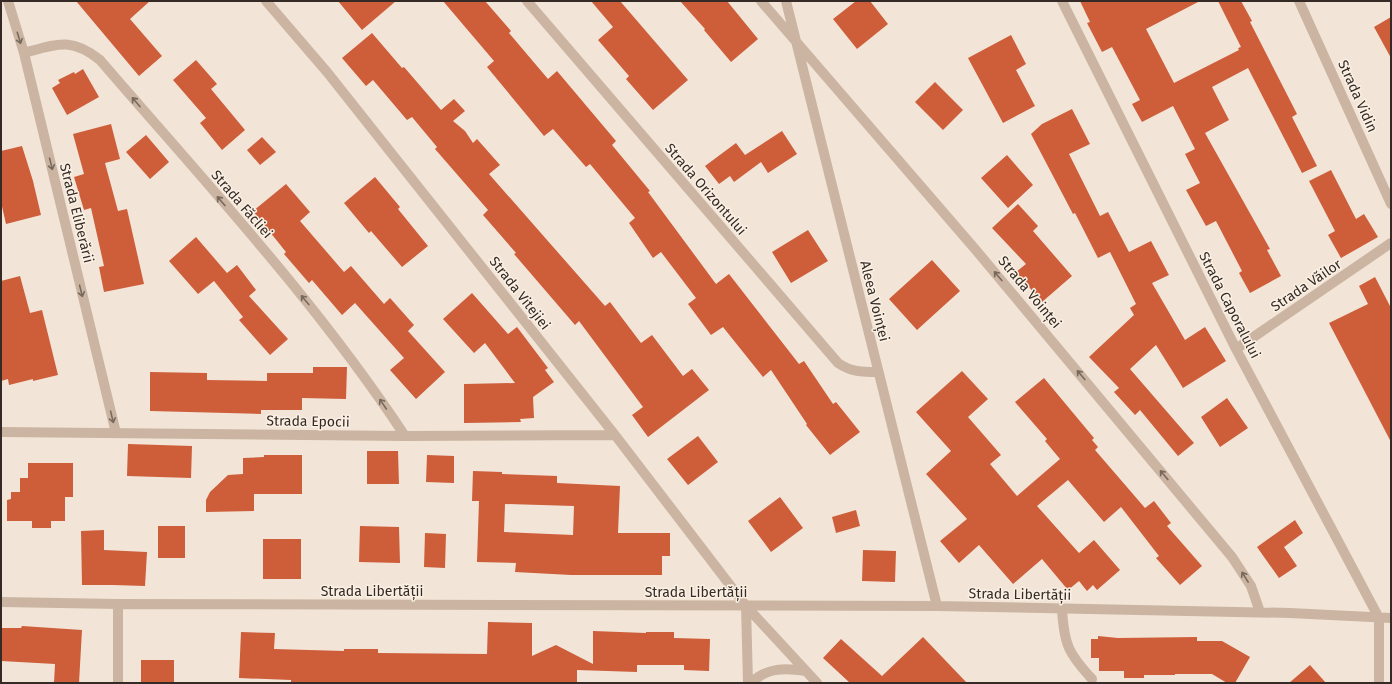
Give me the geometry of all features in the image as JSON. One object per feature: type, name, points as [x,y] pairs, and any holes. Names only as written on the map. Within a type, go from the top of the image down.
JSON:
[{"type":"street","name":"Strada Eliberării","points":[[8,1],[24,53],[116,433]]},
{"type":"street","name":"Strada Vitejiei","points":[[266,1],[326,72],[615,435],[746,606],[817,683]]},
{"type":"street","name":"Strada Orizontului","points":[[527,1],[838,363],[846,369],[859,372],[878,372]]},
{"type":"street","name":"Strada Voinței","points":[[761,1],[976,249],[1232,557],[1251,586],[1260,612]]},
{"type":"street","name":"Aleea Voinței","points":[[786,1],[937,606]]},
{"type":"street","name":"Strada Caporalului","points":[[1062,1],[1236,349],[1379,618]]},
{"type":"street","name":"Strada Vidin","points":[[1299,1],[1391,204]]},
{"type":"street","name":"Strada Făcliei","points":[[24,53],[65,44],[79,46],[100,60],[310,306],[350,357],[405,436]]},
{"type":"street","name":"Strada Văilor","points":[[1236,349],[1391,243]]},
{"type":"street","name":"Strada Epocii","points":[[1,432],[405,436],[615,435]]},
{"type":"street","name":"Strada Libertății","points":[[1,602],[118,604],[937,606],[1260,612],[1391,618]]},
{"type":"street","points":[[118,604],[118,683]]},
{"type":"street","points":[[746,606],[748,683]]},
{"type":"street","points":[[1062,609],[1063,630],[1071,654],[1092,679]]},
{"type":"street","points":[[1379,618],[1379,683]]},
{"type":"street","points":[[751,683],[757,677],[766,672],[777,669],[806,671]]},
{"type":"building","points":[[76,1],[150,1],[130,19],[162,56],[139,76]]},
{"type":"building","points":[[338,1],[396,1],[362,30]]},
{"type":"building","points":[[443,1],[485,1],[511,31],[509,33],[548,79],[557,71],[616,141],[612,145],[650,191],[648,192],[716,284],[729,274],[799,364],[804,361],[833,404],[836,402],[860,432],[830,455],[806,425],[807,424],[771,370],[763,377],[723,327],[711,335],[688,304],[696,298],[661,252],[653,258],[629,223],[635,218],[590,164],[586,167],[553,129],[544,136],[487,67],[494,61]]},
{"type":"building","points":[[591,1],[620,1],[688,80],[653,110],[626,79],[629,76],[598,40],[613,27]]},
{"type":"building","points":[[680,1],[727,1],[758,39],[731,62],[704,30],[705,29]]},
{"type":"building","points":[[856,1],[870,1],[888,24],[857,49],[833,19]]},
{"type":"building","points":[[1080,1],[1200,1],[1146,29],[1174,83],[1239,50],[1238,48],[1241,47],[1218,1],[1241,1],[1252,21],[1250,22],[1297,114],[1292,117],[1317,166],[1302,173],[1248,68],[1212,87],[1229,120],[1205,133],[1270,249],[1267,250],[1281,276],[1250,293],[1239,273],[1242,271],[1216,221],[1206,226],[1186,190],[1200,183],[1185,154],[1195,149],[1173,106],[1142,122],[1132,104],[1140,100],[1112,47],[1102,52],[1087,23],[1090,22]]},
{"type":"building","points":[[1391,17],[1391,58],[1374,27]]},
{"type":"building","points":[[372,33],[441,110],[454,99],[465,111],[453,121],[465,131],[473,143],[477,139],[500,165],[489,174],[605,306],[610,302],[641,343],[652,335],[683,376],[692,369],[709,390],[648,437],[632,415],[643,407],[579,321],[575,325],[514,254],[516,253],[483,215],[488,210],[435,149],[437,147],[412,117],[407,120],[373,80],[366,86],[342,58]]},
{"type":"building","points":[[1011,35],[1026,64],[1016,70],[1035,106],[1003,123],[968,58]]},
{"type":"building","points":[[196,60],[217,84],[211,89],[245,130],[222,150],[200,123],[206,118],[173,80]]},
{"type":"building","points":[[83,69],[99,97],[67,115],[52,88],[60,83],[58,80],[74,72],[75,74]]},
{"type":"building","points":[[935,82],[963,110],[943,130],[915,102]]},
{"type":"building","points":[[1072,109],[1090,144],[1069,154],[1100,216],[1108,212],[1129,252],[1151,241],[1169,275],[1152,283],[1185,340],[1205,327],[1226,361],[1183,388],[1156,345],[1130,369],[1194,443],[1178,456],[1140,410],[1135,415],[1114,392],[1119,388],[1089,357],[1134,315],[1130,308],[1136,304],[1110,252],[1098,258],[1031,134],[1042,124]]},
{"type":"building","points":[[111,124],[120,159],[105,163],[118,211],[127,209],[144,284],[104,292],[99,267],[104,266],[91,208],[84,210],[74,177],[84,174],[73,134]]},
{"type":"building","points":[[782,131],[797,154],[768,173],[761,162],[734,182],[730,176],[719,184],[705,166],[736,143],[745,155]]},
{"type":"building","points":[[146,135],[169,162],[150,179],[126,152]]},
{"type":"building","points":[[262,137],[276,152],[260,165],[247,150]]},
{"type":"building","points":[[22,146],[33,181],[41,215],[6,224],[1,202],[1,151]]},
{"type":"building","points":[[1007,155],[1033,185],[1008,208],[981,178]]},
{"type":"building","points":[[1331,170],[1356,219],[1364,214],[1378,237],[1341,258],[1328,235],[1335,231],[1309,181]]},
{"type":"building","points":[[375,177],[400,207],[398,209],[428,246],[402,267],[371,231],[369,233],[344,203]]},
{"type":"building","points":[[286,184],[310,212],[300,221],[344,272],[351,266],[384,304],[390,298],[414,325],[408,331],[445,372],[416,399],[390,370],[404,358],[355,303],[342,315],[312,280],[309,283],[284,254],[286,252],[253,211]]},
{"type":"building","points":[[1018,204],[1038,226],[1033,231],[1072,276],[1042,302],[1016,272],[1026,264],[992,228]]},
{"type":"building","points":[[808,230],[828,261],[791,283],[772,252]]},
{"type":"building","points":[[196,237],[227,273],[237,265],[256,290],[249,296],[288,339],[270,355],[239,320],[243,317],[214,281],[198,294],[169,261]]},
{"type":"building","points":[[932,260],[960,291],[917,330],[889,299]]},
{"type":"building","points":[[20,276],[30,313],[42,310],[58,375],[9,385],[8,379],[1,381],[1,281]]},
{"type":"building","points":[[1375,277],[1391,308],[1391,442],[1329,323],[1368,304],[1359,286]]},
{"type":"building","points":[[472,293],[508,334],[517,327],[548,368],[545,370],[554,382],[533,397],[534,418],[520,419],[521,422],[464,423],[464,384],[515,383],[485,343],[474,353],[443,319]]},
{"type":"building","points":[[313,367],[347,367],[346,399],[302,398],[302,410],[261,410],[261,414],[150,411],[150,372],[207,373],[207,380],[267,381],[267,373],[313,373]]},
{"type":"building","points":[[962,371],[988,399],[968,417],[1001,455],[990,464],[1017,496],[1060,459],[1045,441],[1047,439],[1015,402],[1044,378],[1094,438],[1092,440],[1098,447],[1095,450],[1145,508],[1154,501],[1171,523],[1167,526],[1202,566],[1180,585],[1156,558],[1159,556],[1121,507],[1104,522],[1068,480],[1037,506],[1079,553],[1094,540],[1120,570],[1097,590],[1093,585],[1087,591],[1079,581],[1068,590],[1042,559],[1013,584],[979,545],[959,563],[940,541],[967,519],[926,474],[951,451],[916,412]]},
{"type":"building","points":[[1227,398],[1248,428],[1220,447],[1201,417]]},
{"type":"building","points":[[698,436],[718,462],[688,485],[667,459]]},
{"type":"building","points":[[128,444],[192,446],[191,478],[127,476]]},
{"type":"building","points":[[367,451],[398,451],[399,484],[367,484]]},
{"type":"building","points":[[264,455],[302,455],[302,494],[254,494],[254,511],[206,512],[206,500],[210,492],[228,475],[243,474],[243,458],[264,457]]},
{"type":"building","points":[[427,455],[454,456],[454,483],[426,482]]},
{"type":"building","points":[[28,463],[73,463],[73,497],[65,497],[65,521],[51,521],[51,528],[32,528],[32,521],[7,521],[7,500],[11,499],[11,492],[20,492],[20,478],[28,478]]},
{"type":"building","points":[[473,471],[502,472],[502,474],[557,476],[557,483],[620,486],[618,533],[670,533],[670,556],[662,556],[662,575],[571,575],[515,572],[516,563],[477,562],[479,501],[472,501]],"holes":[[[505,504],[574,506],[573,535],[504,532]]]},
{"type":"building","points":[[780,497],[803,528],[771,552],[748,521]]},
{"type":"building","points":[[856,510],[860,526],[836,533],[832,517]]},
{"type":"building","points":[[1295,520],[1303,533],[1284,547],[1297,566],[1279,578],[1257,547]]},
{"type":"building","points":[[158,526],[185,526],[185,558],[158,558]]},
{"type":"building","points":[[360,526],[399,527],[400,563],[359,562]]},
{"type":"building","points":[[104,530],[104,550],[147,552],[145,586],[82,585],[81,531]]},
{"type":"building","points":[[425,533],[446,534],[445,568],[424,567]]},
{"type":"building","points":[[263,539],[301,539],[301,579],[263,579]]},
{"type":"building","points":[[863,550],[896,551],[895,582],[862,581]]},
{"type":"building","points":[[488,622],[532,623],[532,656],[556,645],[593,664],[593,631],[646,633],[674,632],[674,638],[710,639],[709,671],[684,670],[684,665],[637,665],[637,672],[577,670],[577,683],[291,683],[291,680],[239,678],[241,632],[275,633],[274,649],[344,651],[344,649],[378,649],[378,653],[487,654]]},
{"type":"building","points":[[22,626],[82,630],[79,683],[54,683],[55,664],[1,661],[1,628],[21,628]]},
{"type":"building","points":[[1098,636],[1118,638],[1197,637],[1197,641],[1222,641],[1250,657],[1235,683],[1227,683],[1212,674],[1144,675],[1144,678],[1124,678],[1124,671],[1099,671],[1099,658],[1091,658],[1091,639],[1098,639]]},
{"type":"building","points":[[923,637],[967,683],[850,683],[823,658],[841,639],[882,676]]},
{"type":"building","points":[[141,660],[174,660],[174,683],[141,683]]},
{"type":"building","points":[[1310,665],[1326,683],[1289,683]]}]
